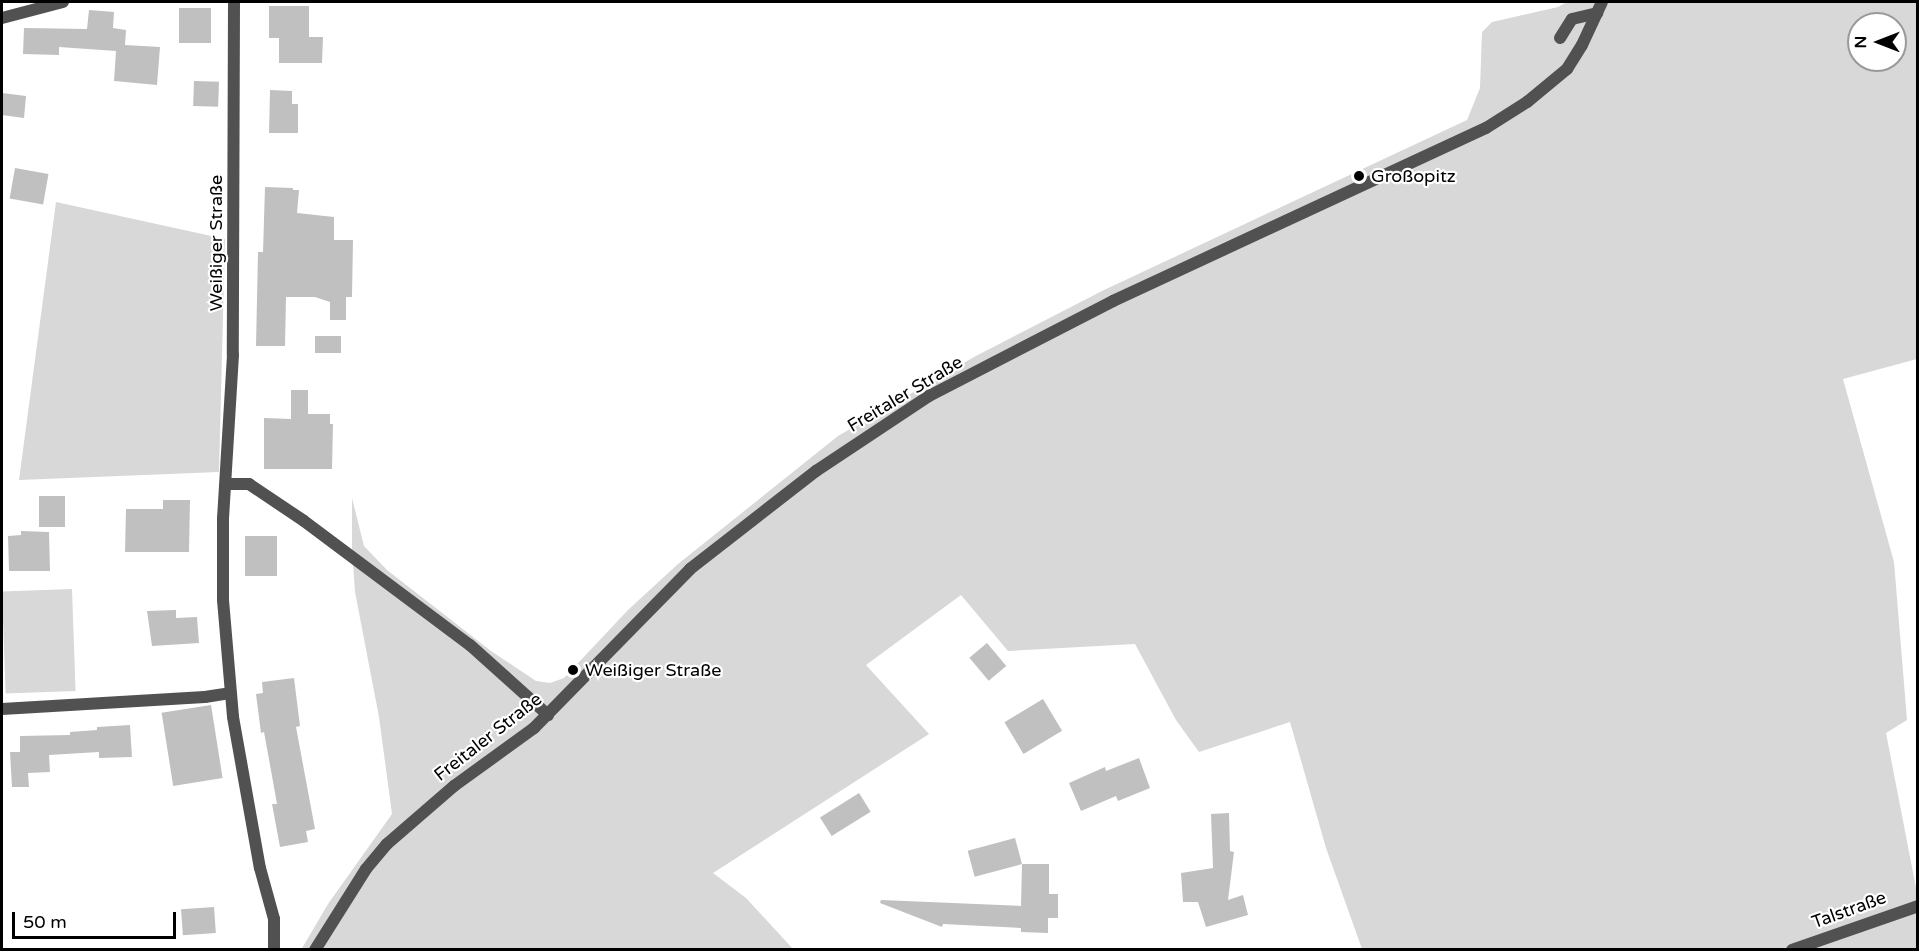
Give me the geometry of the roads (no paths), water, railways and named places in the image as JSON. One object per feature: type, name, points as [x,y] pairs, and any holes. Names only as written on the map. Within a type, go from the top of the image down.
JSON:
[{"type":"street","points":[[2,18],[63,2]]},
{"type":"street","name":"Weißiger Straße","points":[[234,2],[234,323],[223,600],[230,693],[260,868],[274,919],[273,950]]},
{"type":"street","points":[[1560,38],[1572,19],[1599,7]]},
{"type":"street","name":"Freitaler Straße","points":[[315,950],[366,869],[387,844],[454,786],[511,746],[548,715],[690,569],[808,477],[882,425],[929,396],[1113,301],[1486,128],[1527,102],[1567,69],[1582,45],[1599,7]]},
{"type":"street","points":[[226,484],[249,484],[304,521],[470,645],[548,715]]},
{"type":"street","points":[[2,709],[205,697],[230,693]]},
{"type":"street","name":"Talstraße","points":[[1792,950],[1917,906]]},
{"type":"place","name":"Großopitz","points":[[1359,176]]},
{"type":"place","name":"Weißiger Straße","points":[[573,670]]}]
